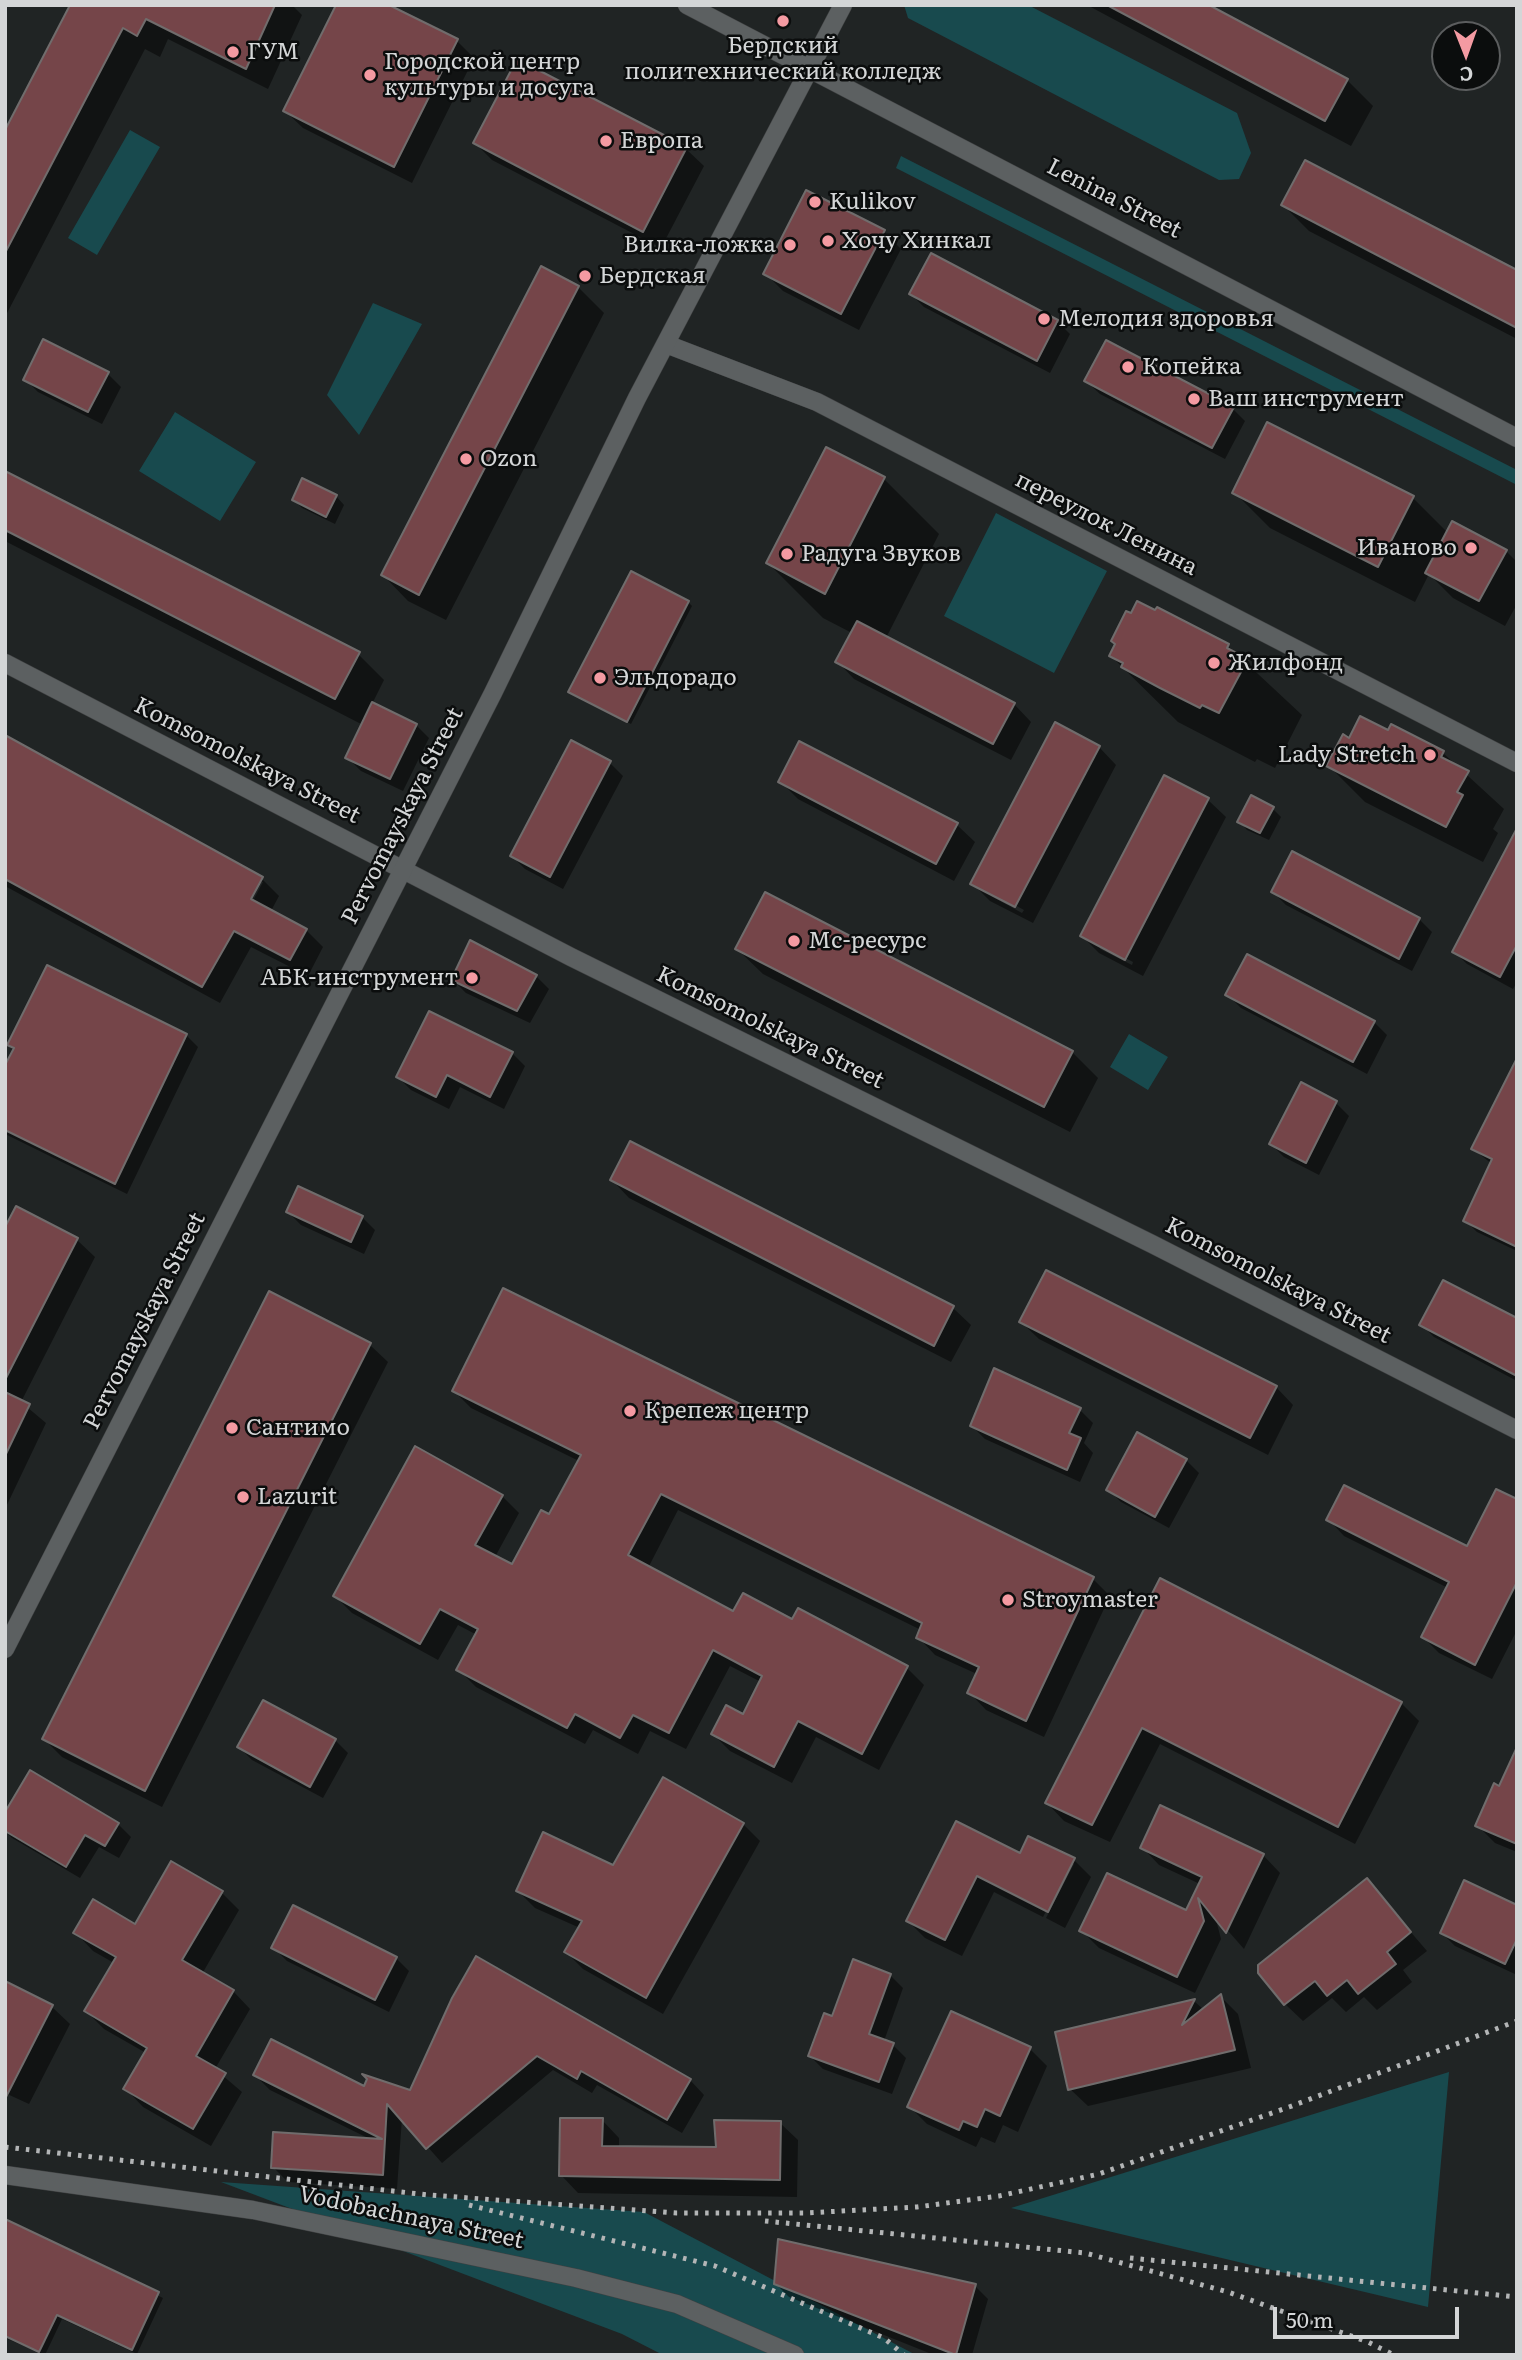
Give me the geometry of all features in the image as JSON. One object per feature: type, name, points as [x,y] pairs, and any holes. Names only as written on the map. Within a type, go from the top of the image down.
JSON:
[{"type":"street","name":"Lenina Street","points":[[687,5],[1517,438]]},
{"type":"street","name":"Pervomayskaya Street","points":[[5,1649],[403,870],[666,344],[843,5]]},
{"type":"street","name":"переулок Ленина","points":[[666,344],[817,402],[1517,763]]},
{"type":"street","name":"Komsomolskaya Street","points":[[5,663],[403,870],[1517,1430]]},
{"type":"street","name":"Vodobachnaya Street","points":[[5,2175],[253,2210],[576,2278],[677,2304],[795,2355]]},
{"type":"shaded area","points":[[904,5],[1028,5],[1237,113],[1251,153],[1239,179],[1219,180],[908,18]]},
{"type":"shaded area","points":[[130,130],[160,147],[97,255],[68,238]]},
{"type":"shaded area","points":[[901,156],[1517,470],[1517,485],[896,168]]},
{"type":"shaded area","points":[[373,303],[422,324],[359,435],[327,395]]},
{"type":"shaded area","points":[[175,412],[256,462],[220,521],[139,471]]},
{"type":"shaded area","points":[[996,513],[1107,571],[1054,673],[944,616]]},
{"type":"shaded area","points":[[1129,1034],[1168,1057],[1148,1090],[1110,1067]]},
{"type":"shaded area","points":[[1449,2072],[1428,2307],[1011,2208]]},
{"type":"shaded area","points":[[221,2182],[644,2212],[916,2355],[663,2355],[622,2334]]},
{"type":"building","points":[[70,5],[275,5],[246,69],[146,19],[137,36],[123,28],[5,253],[5,130]]},
{"type":"building","name":"Городской центр культуры и досуга","points":[[336,5],[389,5],[458,39],[394,167],[283,111]]},
{"type":"building","points":[[1107,5],[1209,5],[1348,79],[1325,121]]},
{"type":"building","points":[[517,59],[687,147],[643,232],[473,143]]},
{"type":"building","points":[[1305,160],[1517,270],[1517,328],[1281,205]]},
{"type":"building","points":[[806,190],[885,230],[841,314],[763,274]]},
{"type":"building","points":[[931,253],[1058,320],[1037,361],[909,294]]},
{"type":"building","points":[[541,266],[579,286],[419,595],[381,575]]},
{"type":"building","points":[[43,339],[109,372],[88,412],[23,380]]},
{"type":"building","points":[[1106,340],[1234,407],[1212,448],[1084,381]]},
{"type":"building","points":[[1267,422],[1414,496],[1378,567],[1232,493]]},
{"type":"building","points":[[826,447],[885,477],[825,594],[766,563]]},
{"type":"building","points":[[5,471],[360,652],[335,699],[5,530]]},
{"type":"building","points":[[302,478],[337,495],[326,517],[292,500]]},
{"type":"building","points":[[1452,521],[1507,550],[1479,601],[1425,573]]},
{"type":"building","points":[[631,571],[689,601],[627,722],[568,692]]},
{"type":"building","points":[[1137,601],[1155,610],[1157,607],[1229,644],[1227,648],[1248,659],[1219,713],[1202,705],[1200,708],[1160,688],[1121,667],[1123,663],[1109,656],[1115,644],[1111,641],[1126,611],[1131,613]]},
{"type":"building","points":[[857,621],[1015,703],[993,744],[835,662]]},
{"type":"building","points":[[372,702],[417,724],[390,779],[345,758]]},
{"type":"building","points":[[1360,716],[1388,730],[1391,724],[1444,751],[1441,757],[1469,771],[1457,792],[1463,795],[1446,827],[1326,766],[1343,734],[1349,738]]},
{"type":"building","points":[[1055,722],[1100,746],[1015,907],[970,884]]},
{"type":"building","points":[[5,735],[263,877],[251,899],[307,929],[290,960],[234,931],[202,987],[5,879]]},
{"type":"building","points":[[571,740],[611,761],[550,877],[510,856]]},
{"type":"building","points":[[799,741],[958,823],[936,864],[778,782]]},
{"type":"building","points":[[1164,775],[1209,798],[1125,960],[1080,936]]},
{"type":"building","points":[[1251,795],[1274,807],[1260,833],[1237,822]]},
{"type":"building","points":[[1517,828],[1517,945],[1500,977],[1452,952]]},
{"type":"building","points":[[1292,851],[1420,918],[1399,959],[1271,892]]},
{"type":"building","points":[[765,892],[1073,1051],[1044,1107],[735,949]]},
{"type":"building","points":[[470,940],[537,975],[517,1011],[451,980]]},
{"type":"building","points":[[1247,954],[1375,1021],[1353,1062],[1225,995]]},
{"type":"building","points":[[47,965],[187,1034],[115,1184],[5,1130],[5,1065],[14,1048],[7,1045]]},
{"type":"building","points":[[429,1011],[513,1052],[490,1097],[447,1075],[436,1097],[396,1077]]},
{"type":"building","points":[[1517,1058],[1517,1247],[1463,1221],[1492,1159],[1471,1149]]},
{"type":"building","points":[[1301,1082],[1337,1101],[1306,1163],[1269,1144]]},
{"type":"building","points":[[630,1141],[954,1306],[934,1346],[610,1180]]},
{"type":"building","points":[[298,1186],[363,1216],[351,1242],[286,1212]]},
{"type":"building","points":[[16,1206],[78,1238],[5,1380],[5,1227]]},
{"type":"building","points":[[1046,1270],[1277,1386],[1250,1438],[1019,1322]]},
{"type":"building","points":[[1443,1280],[1517,1318],[1517,1376],[1419,1325]]},
{"type":"building","points":[[503,1288],[1094,1577],[1026,1721],[967,1693],[979,1667],[916,1638],[922,1623],[661,1494],[628,1555],[733,1611],[743,1593],[792,1619],[798,1608],[908,1666],[862,1754],[798,1721],[774,1767],[711,1734],[726,1705],[743,1714],[762,1676],[713,1650],[669,1733],[633,1715],[620,1738],[575,1714],[567,1728],[456,1670],[478,1629],[440,1609],[420,1644],[333,1596],[415,1446],[503,1495],[475,1545],[512,1564],[541,1510],[549,1514],[581,1455],[452,1391]]},
{"type":"building","points":[[269,1291],[371,1343],[145,1791],[42,1739]]},
{"type":"building","points":[[994,1368],[1081,1408],[1069,1433],[1081,1438],[1067,1470],[970,1426]]},
{"type":"building","points":[[5,1392],[30,1404],[5,1456]]},
{"type":"building","points":[[1137,1432],[1187,1459],[1155,1517],[1106,1490]]},
{"type":"building","points":[[1344,1485],[1467,1546],[1496,1489],[1517,1499],[1517,1582],[1475,1665],[1421,1637],[1449,1582],[1326,1520]]},
{"type":"building","points":[[1160,1578],[1402,1702],[1338,1827],[1142,1728],[1092,1825],[1045,1803]]},
{"type":"building","points":[[263,1700],[336,1739],[310,1787],[237,1747]]},
{"type":"building","points":[[1517,1747],[1517,1844],[1475,1826],[1494,1783],[1499,1786]]},
{"type":"building","points":[[30,1770],[119,1823],[105,1846],[85,1835],[66,1867],[5,1831],[5,1812]]},
{"type":"building","points":[[663,1777],[744,1823],[646,1998],[564,1952],[582,1921],[516,1891],[543,1832],[613,1865]]},
{"type":"building","points":[[1160,1805],[1264,1854],[1226,1933],[1198,1898],[1204,1921],[1177,1977],[1079,1931],[1107,1873],[1186,1910],[1202,1877],[1140,1848]]},
{"type":"building","points":[[956,1821],[1020,1853],[1028,1836],[1075,1858],[1048,1912],[977,1876],[945,1940],[906,1921]]},
{"type":"building","points":[[171,1861],[223,1891],[182,1960],[234,1990],[196,2056],[226,2073],[193,2129],[123,2089],[147,2048],[84,2011],[116,1957],[73,1933],[93,1899],[135,1924]]},
{"type":"building","points":[[1367,1878],[1411,1932],[1387,1952],[1396,1964],[1358,1994],[1347,1980],[1327,1996],[1315,1981],[1284,2005],[1258,1973],[1258,1965]]},
{"type":"building","points":[[1464,1880],[1517,1905],[1517,1939],[1505,1964],[1440,1933]]},
{"type":"building","points":[[293,1905],[397,1957],[375,2000],[271,1948]]},
{"type":"building","points":[[476,1956],[691,2079],[667,2120],[581,2071],[577,2079],[537,2056],[426,2149],[387,2104],[383,2175],[271,2168],[273,2132],[382,2139],[253,2075],[271,2039],[364,2086],[367,2079],[362,2074],[410,2090],[452,1998]]},
{"type":"building","points":[[853,1959],[891,1974],[869,2034],[894,2043],[879,2082],[808,2056],[824,2013],[832,2016]]},
{"type":"building","points":[[5,1981],[53,2005],[5,2099]]},
{"type":"building","points":[[1221,1994],[1235,2050],[1068,2090],[1055,2032],[1195,1999],[1182,2025]]},
{"type":"building","points":[[951,2011],[1031,2047],[1000,2116],[985,2109],[977,2127],[963,2121],[959,2130],[907,2107]]},
{"type":"building","points":[[560,2118],[603,2118],[602,2146],[716,2147],[714,2120],[781,2121],[780,2180],[559,2176]]},
{"type":"building","points":[[5,2219],[159,2292],[132,2350],[57,2315],[39,2352],[5,2336]]},
{"type":"building","points":[[778,2239],[976,2284],[956,2355],[774,2284]]},
{"type":"railway","points":[[5,2147],[428,2195],[677,2213],[805,2213],[917,2207],[999,2196],[1099,2174],[1289,2107],[1517,2021]]},
{"type":"railway","points":[[469,2205],[715,2266],[884,2338],[904,2355]]},
{"type":"railway","points":[[765,2221],[1085,2253],[1228,2292],[1368,2342],[1394,2355]]},
{"type":"railway","points":[[1130,2258],[1517,2297]]},
{"type":"place","name":"Бердский политехнический колледж","points":[[783,21]]},
{"type":"place","name":"ГУМ","points":[[233,52]]},
{"type":"place","name":"Городской центр культуры и досуга","points":[[370,75]]},
{"type":"place","name":"Европа","points":[[606,141]]},
{"type":"place","name":"Kulikov","points":[[815,202]]},
{"type":"place","name":"Хочу Хинкал","points":[[828,241]]},
{"type":"place","name":"Вилка-ложка","points":[[790,245]]},
{"type":"place","name":"Бердская","points":[[585,276]]},
{"type":"place","name":"Мелодия здоровья","points":[[1044,319]]},
{"type":"place","name":"Копейка","points":[[1128,367]]},
{"type":"place","name":"Ваш инструмент","points":[[1194,399]]},
{"type":"place","name":"Ozon","points":[[466,459]]},
{"type":"place","name":"Иваново","points":[[1471,548]]},
{"type":"place","name":"Радуга Звуков","points":[[787,554]]},
{"type":"place","name":"Жилфонд","points":[[1214,663]]},
{"type":"place","name":"Эльдорадо","points":[[600,678]]},
{"type":"place","name":"Lady Stretch","points":[[1430,755]]},
{"type":"place","name":"Мс-ресурс","points":[[794,941]]},
{"type":"place","name":"АБК-инструмент","points":[[472,978]]},
{"type":"place","name":"Крепеж центр","points":[[630,1411]]},
{"type":"place","name":"Сантимо","points":[[232,1428]]},
{"type":"place","name":"Lazurit","points":[[243,1497]]},
{"type":"place","name":"Stroymaster","points":[[1008,1600]]}]
